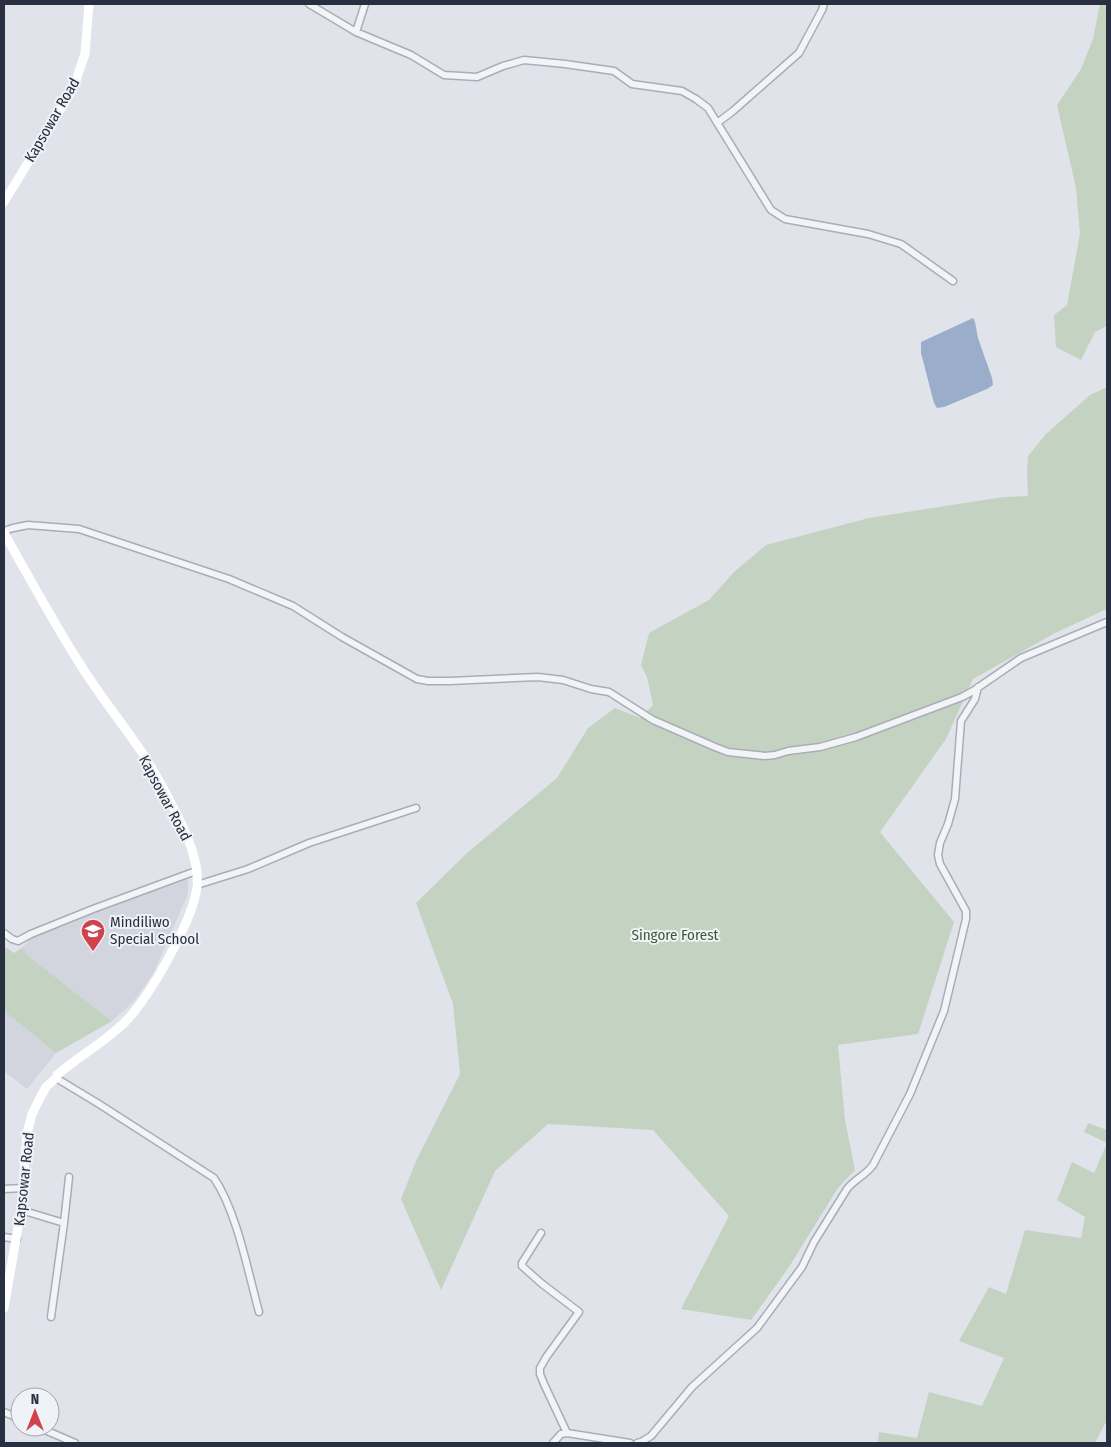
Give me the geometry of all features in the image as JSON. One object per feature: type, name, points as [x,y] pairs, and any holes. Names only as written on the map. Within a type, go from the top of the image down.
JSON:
[{"type":"main road","name":"Kapsowar Road","points":[[4,202],[73,89],[85,54],[89,4]]},
{"type":"main road","name":"Kapsowar Road","points":[[4,532],[80,665],[144,756],[173,806],[192,849],[197,885],[193,906],[181,932],[138,1009],[112,1034],[57,1075],[46,1087],[32,1114],[27,1133],[17,1239],[4,1308]]},
{"type":"street","points":[[309,4],[356,32],[411,55],[444,75],[477,77],[503,66],[524,60],[614,71],[632,84],[682,91],[708,108],[771,210],[785,218],[868,234],[901,244],[953,281]]},
{"type":"street","points":[[356,32],[365,4]]},
{"type":"street","points":[[717,123],[799,53],[824,4]]},
{"type":"street","points":[[4,532],[28,525],[78,529],[229,579],[293,606],[342,637],[417,679],[450,681],[538,677],[563,680],[591,689],[609,692],[653,720],[728,752],[765,756],[820,747],[876,730],[962,697],[1021,658],[1107,622]]},
{"type":"street","points":[[637,1443],[651,1436],[692,1387],[756,1328],[802,1267],[814,1242],[847,1189],[868,1172],[873,1165],[910,1094],[944,1011],[966,919],[966,911],[940,864],[938,855],[940,843],[955,799],[961,721],[975,699],[978,687]]},
{"type":"street","points":[[197,885],[248,869],[310,843],[416,808]]},
{"type":"street","points":[[4,933],[18,941],[93,909],[196,871]]},
{"type":"street","points":[[56,1078],[214,1178],[221,1189],[237,1230],[259,1312]]},
{"type":"street","points":[[51,1317],[69,1177]]},
{"type":"street","points":[[5,1188],[23,1188]]},
{"type":"street","points":[[21,1210],[64,1223]]},
{"type":"street","points":[[541,1233],[522,1266],[579,1312],[546,1356],[540,1368],[540,1374],[566,1433]]},
{"type":"street","points":[[4,1237],[17,1239]]},
{"type":"street","points":[[553,1443],[561,1434],[566,1433],[630,1443]]},
{"type":"street","points":[[60,1437],[75,1443]]},
{"type":"shaded area","name":"Mindiliwo Special School","points":[[188,879],[188,894],[153,974],[133,1002],[112,1021],[28,956],[22,948],[33,937],[74,919]]},
{"type":"shaded area","points":[[4,1011],[56,1053],[27,1089],[4,1071]]},
{"type":"green space","points":[[1100,4],[1107,4],[1107,326],[1095,332],[1081,360],[1056,347],[1054,315],[1067,305],[1080,234],[1076,188],[1057,105],[1081,69],[1093,39]]},
{"type":"green space","name":"Singore Forest","points":[[1107,387],[1107,609],[1055,633],[973,679],[946,739],[880,832],[954,922],[918,1034],[838,1045],[845,1120],[855,1170],[838,1188],[789,1267],[751,1320],[681,1309],[729,1216],[653,1130],[548,1124],[495,1171],[441,1290],[401,1199],[416,1161],[460,1074],[453,1004],[416,903],[467,853],[557,778],[588,728],[615,708],[640,718],[653,705],[647,677],[641,665],[649,633],[709,600],[734,572],[766,545],[869,518],[1003,497],[1028,496],[1028,456],[1046,434],[1090,395]]},
{"type":"green space","points":[[4,946],[14,953],[22,948],[28,956],[112,1021],[56,1053],[4,1011]]},
{"type":"green space","points":[[1088,1123],[1107,1130],[1107,1143],[1084,1132]]},
{"type":"green space","points":[[1107,1143],[1107,1420],[1095,1443],[878,1443],[879,1432],[917,1438],[929,1392],[982,1406],[1004,1358],[959,1341],[989,1287],[1006,1294],[1025,1230],[1081,1238],[1085,1217],[1057,1200],[1072,1162],[1094,1173]]},
{"type":"water","points":[[973,318],[993,385],[944,407],[937,408],[921,353],[921,342]]},
{"type":"place","name":"Mindiliwo Special School","points":[[93,952]]}]
